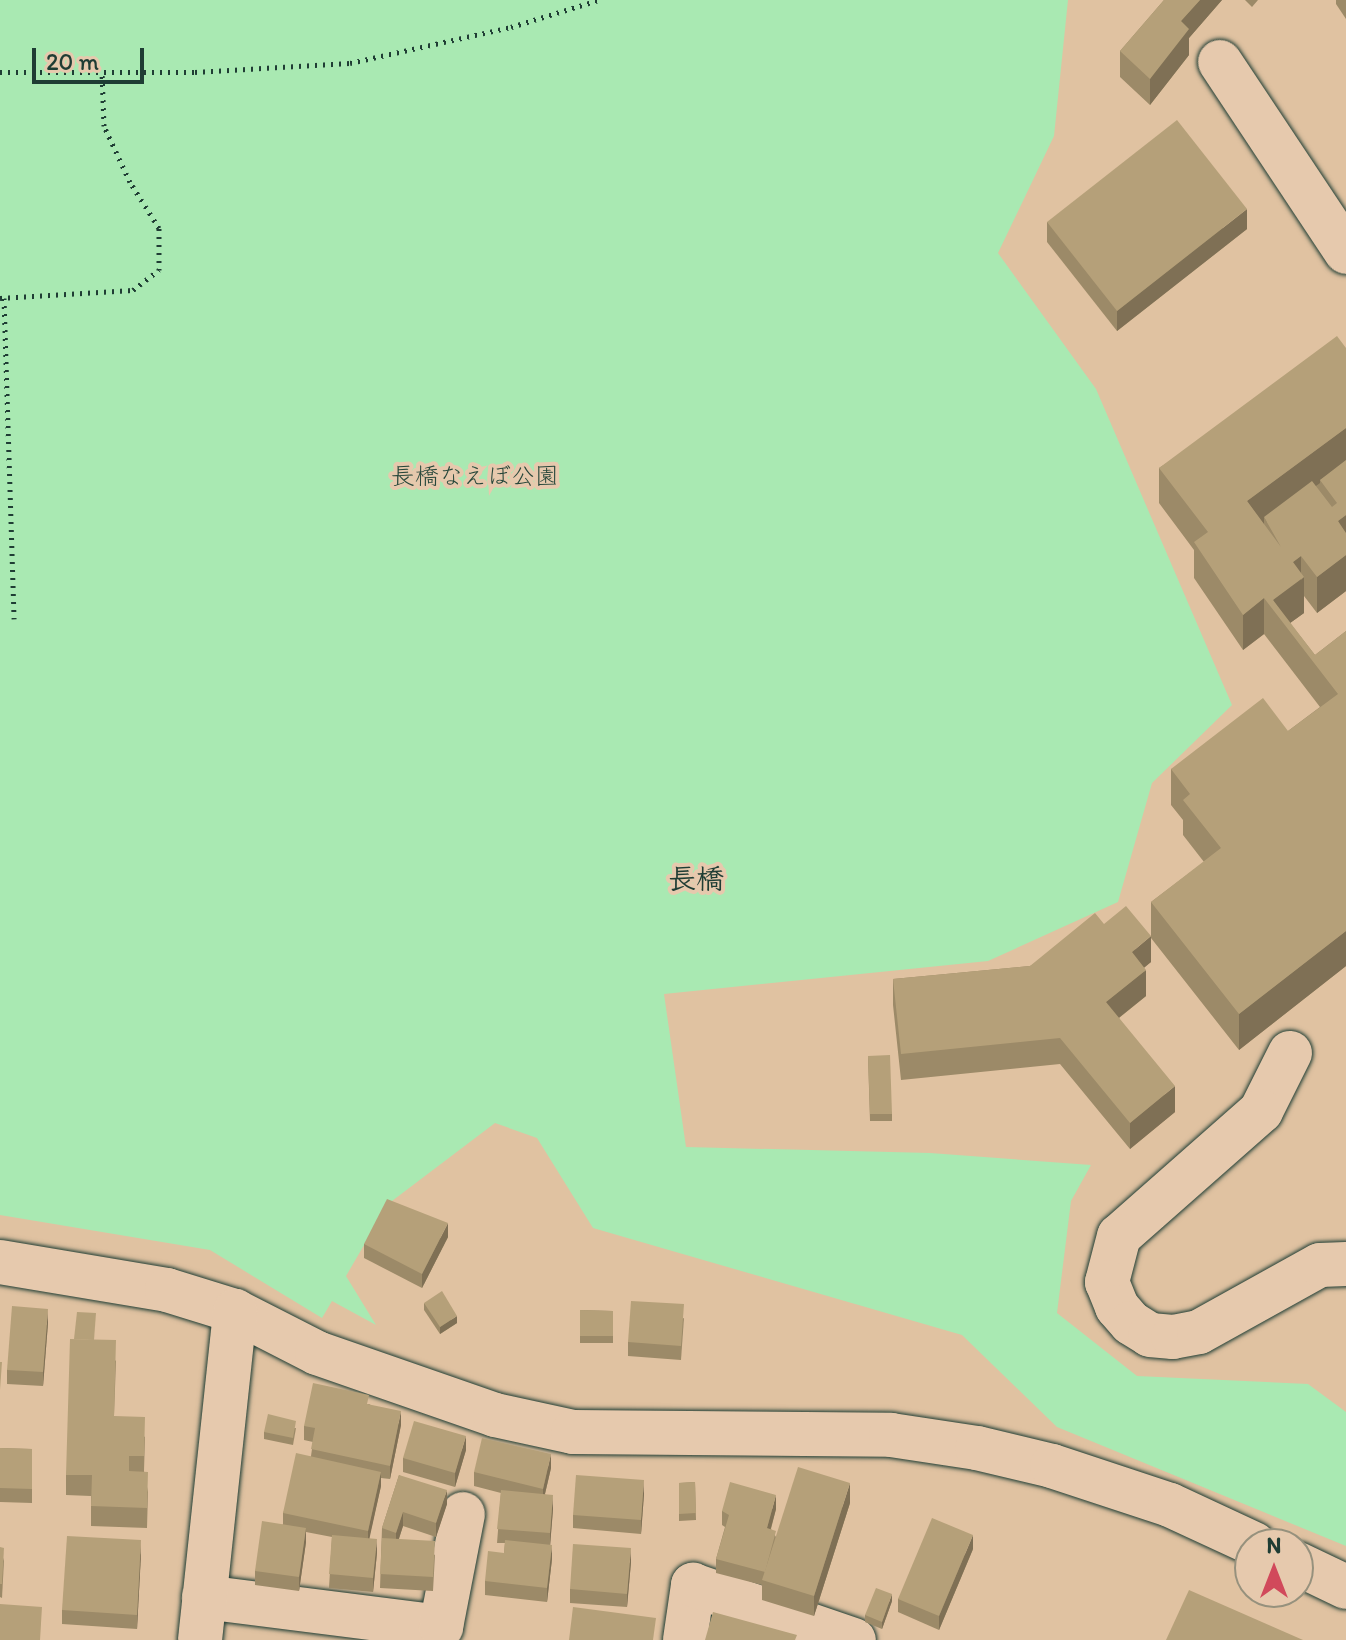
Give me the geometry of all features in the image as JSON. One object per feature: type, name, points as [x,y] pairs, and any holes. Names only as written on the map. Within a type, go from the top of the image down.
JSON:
[{"type":"street","points":[[1220,62],[1346,252]]},
{"type":"street","points":[[1290,1053],[1261,1111],[1119,1236],[1107,1282],[1117,1307],[1131,1323],[1150,1335],[1173,1337],[1199,1332],[1320,1265],[1346,1264]]},
{"type":"street","points":[[0,1262],[167,1290],[235,1311],[317,1353],[495,1415],[573,1432],[891,1435],[977,1448],[1052,1466],[1170,1505],[1234,1535]]},
{"type":"street","points":[[200,1640],[235,1311]]},
{"type":"street","points":[[204,1597],[441,1627],[463,1514]]},
{"type":"street","points":[[1314,1572],[1346,1587]]},
{"type":"street","points":[[685,1640],[693,1585],[854,1640]]},
{"type":"path","points":[[0,72],[102,72],[350,63],[511,27],[599,0]]},
{"type":"path","points":[[14,619],[2,298],[133,290],[159,270],[159,228],[130,182],[104,126],[102,72]]},
{"type":"green space","name":"長橋なえぼ公園","points":[[0,0],[1068,0],[1054,136],[998,253],[1096,389],[1232,705],[1152,783],[1118,902],[988,961],[664,994],[686,1147],[930,1153],[1091,1165],[1071,1201],[1057,1313],[1137,1376],[1308,1384],[1346,1412],[1346,1546],[1314,1533],[1314,1528],[1302,1528],[1057,1427],[962,1335],[593,1228],[537,1138],[495,1123],[388,1204],[346,1276],[376,1325],[332,1301],[322,1318],[210,1250],[0,1215]]},
{"type":"building","points":[[1164,0],[1200,0],[1181,21],[1189,29],[1150,79],[1120,51]]},
{"type":"building","points":[[1177,120],[1247,209],[1117,311],[1047,222]]},
{"type":"building","points":[[1337,336],[1346,348],[1346,428],[1247,501],[1281,547],[1264,517],[1312,481],[1332,507],[1337,503],[1320,480],[1346,460],[1346,515],[1338,521],[1346,533],[1346,555],[1317,577],[1301,556],[1293,562],[1304,577],[1273,600],[1315,655],[1346,631],[1346,931],[1239,1014],[1151,902],[1221,848],[1183,800],[1190,794],[1171,769],[1263,698],[1288,731],[1338,694],[1264,598],[1243,615],[1194,542],[1208,532],[1159,468]]},
{"type":"building","points":[[1126,906],[1151,936],[1132,952],[1146,970],[1106,1002],[1175,1086],[1130,1123],[1060,1038],[901,1054],[893,979],[1030,966],[1095,913],[1104,924]]},
{"type":"building","points":[[890,1055],[892,1114],[870,1114],[868,1056]]},
{"type":"building","points":[[387,1199],[448,1223],[422,1274],[364,1244]]},
{"type":"building","points":[[442,1291],[457,1316],[440,1327],[424,1303]]},
{"type":"building","points":[[631,1301],[684,1304],[681,1346],[628,1342]]},
{"type":"building","points":[[12,1306],[48,1309],[43,1372],[7,1370]]},
{"type":"building","points":[[580,1310],[613,1311],[613,1336],[580,1336]]},
{"type":"building","points":[[77,1312],[96,1313],[94,1340],[74,1339]]},
{"type":"building","points":[[70,1339],[116,1340],[114,1416],[145,1417],[144,1456],[129,1456],[129,1471],[148,1472],[147,1508],[91,1506],[92,1475],[66,1475]]},
{"type":"building","points":[[313,1383],[369,1395],[367,1404],[401,1411],[390,1466],[311,1449],[315,1428],[304,1426]]},
{"type":"building","points":[[268,1414],[296,1421],[293,1438],[264,1432]]},
{"type":"building","points":[[414,1421],[466,1436],[455,1473],[403,1458]]},
{"type":"building","points":[[482,1438],[551,1454],[543,1489],[474,1472]]},
{"type":"building","points":[[0,1448],[32,1449],[32,1489],[0,1488]]},
{"type":"building","points":[[296,1453],[381,1472],[368,1531],[283,1513]]},
{"type":"building","points":[[798,1467],[850,1483],[814,1596],[762,1580]]},
{"type":"building","points":[[399,1475],[447,1490],[436,1523],[403,1512],[396,1533],[382,1528]]},
{"type":"building","points":[[576,1475],[644,1480],[641,1520],[573,1515]]},
{"type":"building","points":[[695,1482],[696,1513],[679,1514],[679,1483]]},
{"type":"building","points":[[730,1482],[776,1495],[767,1528],[776,1531],[765,1572],[716,1559],[729,1515],[722,1511]]},
{"type":"building","points":[[501,1490],[553,1495],[550,1533],[497,1529]]},
{"type":"building","points":[[932,1518],[973,1535],[939,1616],[898,1599]]},
{"type":"building","points":[[262,1521],[306,1528],[299,1577],[255,1571]]},
{"type":"building","points":[[332,1535],[377,1539],[373,1578],[329,1574]]},
{"type":"building","points":[[67,1536],[141,1540],[137,1615],[62,1610]]},
{"type":"building","points":[[382,1538],[435,1541],[433,1577],[380,1574]]},
{"type":"building","points":[[505,1540],[552,1545],[547,1588],[485,1581],[488,1551],[504,1553]]},
{"type":"building","points":[[573,1544],[631,1548],[627,1594],[570,1589]]},
{"type":"building","points":[[0,1547],[4,1548],[2,1584],[0,1584]]},
{"type":"building","points":[[876,1588],[892,1594],[882,1622],[865,1615]]},
{"type":"building","points":[[1189,1590],[1303,1640],[1166,1640]]},
{"type":"building","points":[[0,1604],[42,1607],[40,1640],[0,1640]]},
{"type":"building","points":[[573,1607],[656,1618],[653,1640],[569,1640]]},
{"type":"building","points":[[713,1612],[797,1635],[795,1640],[705,1640]]},
{"type":"district","name":"長橋","points":[[696,878]]}]
